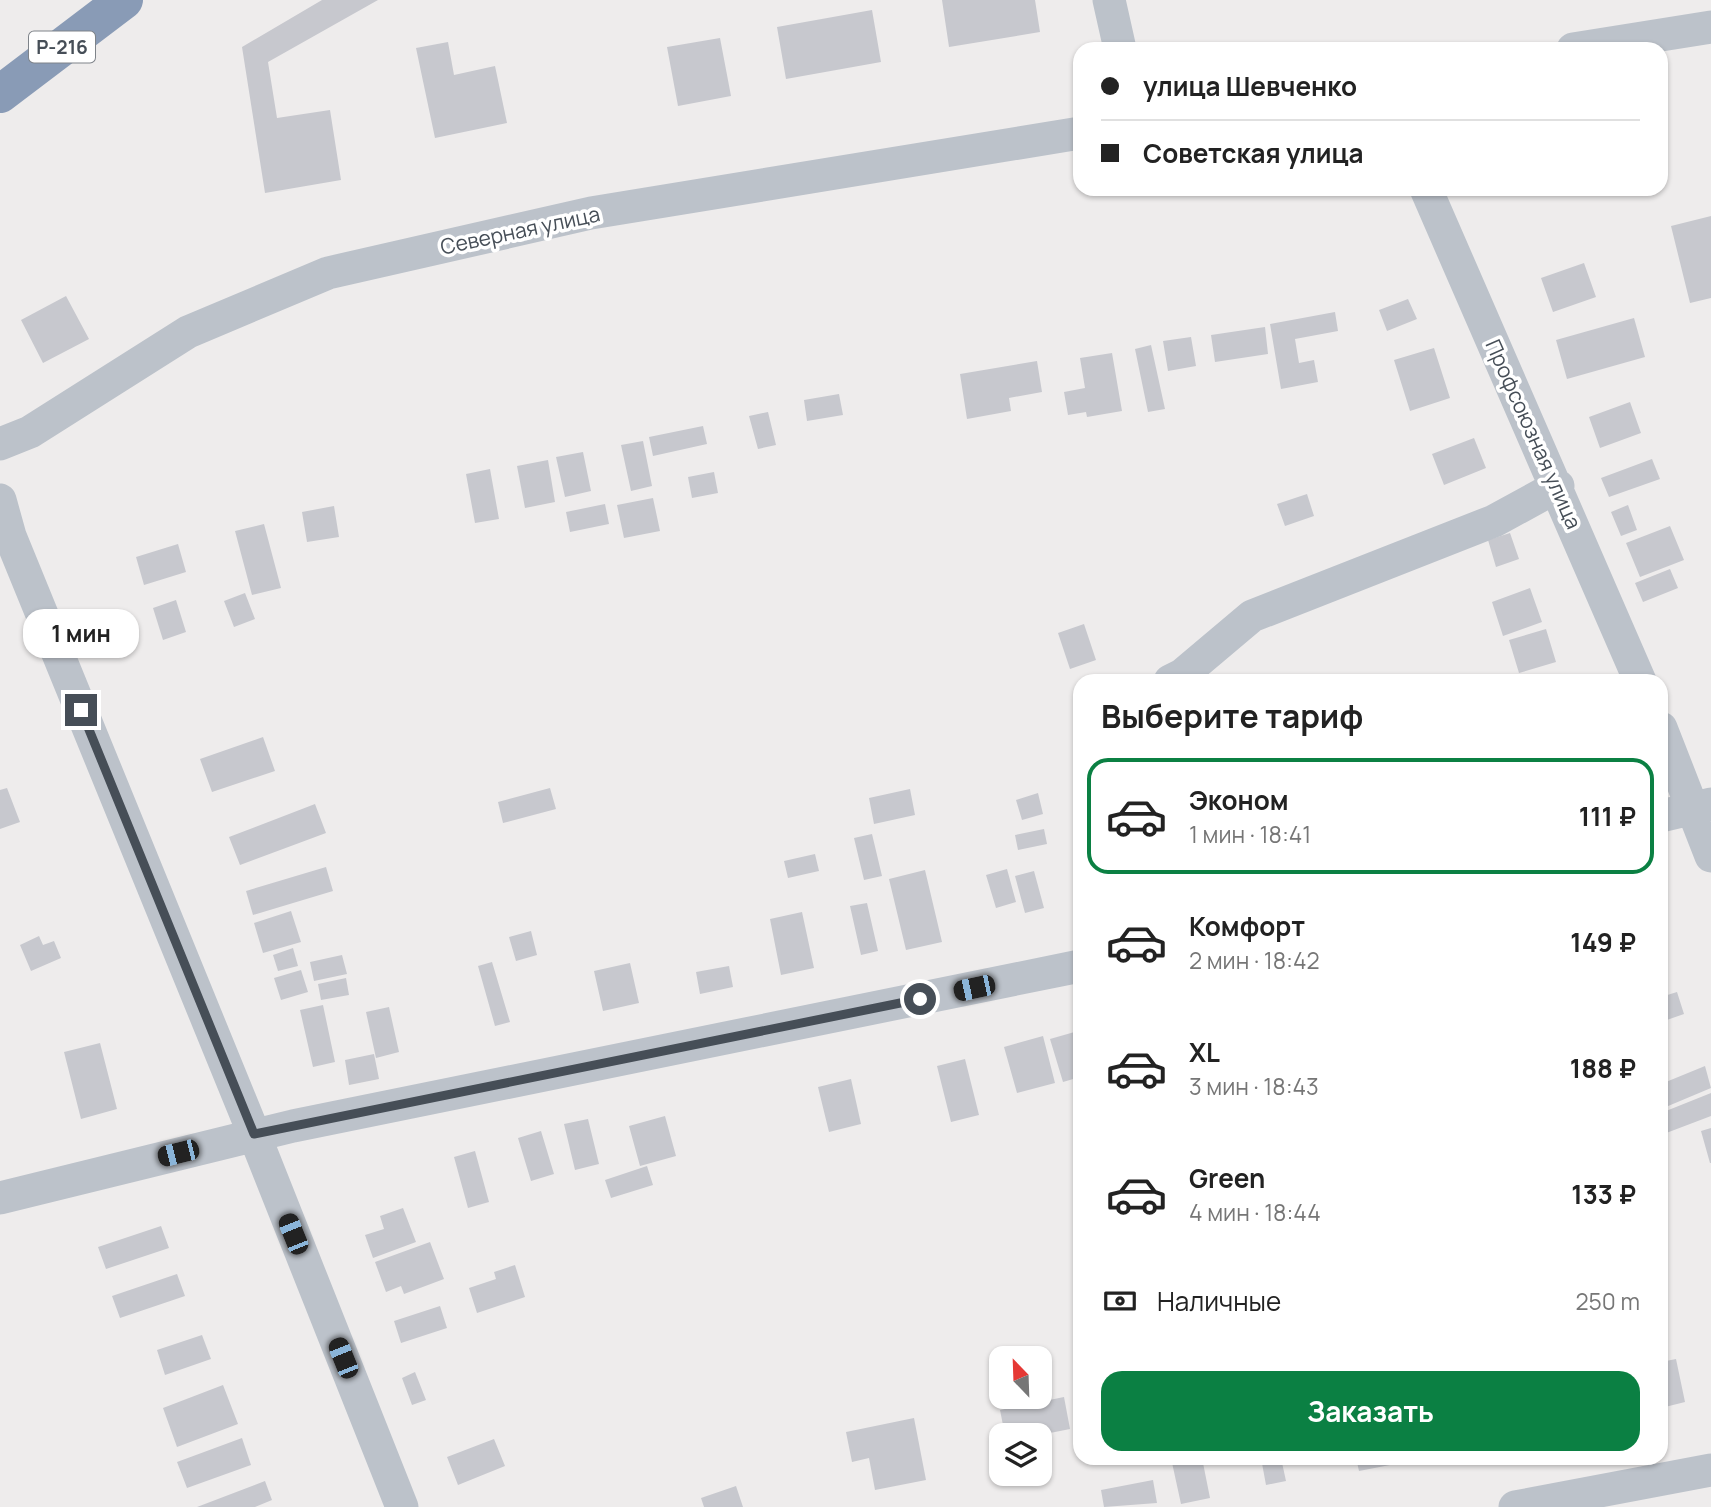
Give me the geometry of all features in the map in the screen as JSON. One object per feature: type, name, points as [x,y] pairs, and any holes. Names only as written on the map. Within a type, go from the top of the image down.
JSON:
[{"type":"highway","name":"Р-216","points":[[0,94],[124,0]]},
{"type":"street","points":[[1109,0],[1119,42]]},
{"type":"street","points":[[1617,42],[1711,27]]},
{"type":"street","name":"Северная улица","points":[[0,444],[30,432],[188,332],[328,273],[591,214],[1073,134]]},
{"type":"street","name":"Профсоюзная улица","points":[[1429,196],[1558,486],[1637,674]]},
{"type":"street","points":[[1183,674],[1252,616],[1494,521],[1558,486]]},
{"type":"street","points":[[0,500],[5,537],[254,1134],[402,1507]]},
{"type":"street","points":[[1668,742],[1702,806],[1711,856]]},
{"type":"street","points":[[1668,814],[1702,806]]},
{"type":"street","points":[[0,1198],[254,1134],[1073,967]]},
{"type":"street","points":[[1515,1507],[1711,1470]]},
{"type":"building","points":[[322,0],[378,0],[268,62],[277,118],[330,110],[341,180],[265,193],[242,47]]},
{"type":"building","points":[[942,0],[1035,0],[1040,32],[949,47]]},
{"type":"building","points":[[872,10],[881,62],[786,79],[777,27]]},
{"type":"building","points":[[720,38],[731,96],[678,106],[667,47]]},
{"type":"building","points":[[448,42],[454,75],[495,66],[507,123],[435,138],[416,48]]},
{"type":"building","points":[[1711,216],[1711,298],[1690,303],[1671,226]]},
{"type":"building","points":[[1584,263],[1596,297],[1553,312],[1541,278]]},
{"type":"building","points":[[66,296],[89,339],[43,363],[21,320]]},
{"type":"building","points":[[1408,299],[1417,319],[1387,331],[1379,310]]},
{"type":"building","points":[[1335,312],[1338,331],[1295,339],[1299,363],[1314,360],[1318,382],[1281,389],[1270,324]]},
{"type":"building","points":[[1634,318],[1645,357],[1567,379],[1556,340]]},
{"type":"building","points":[[1265,327],[1268,354],[1215,362],[1211,335]]},
{"type":"building","points":[[1191,337],[1196,366],[1168,371],[1163,341]]},
{"type":"building","points":[[1151,345],[1165,409],[1148,412],[1135,349]]},
{"type":"building","points":[[1434,348],[1450,398],[1410,411],[1394,360]]},
{"type":"building","points":[[1112,353],[1122,411],[1087,417],[1086,412],[1068,415],[1064,392],[1085,388],[1080,358]]},
{"type":"building","points":[[1037,361],[1042,392],[1009,398],[1011,411],[967,419],[960,374]]},
{"type":"building","points":[[839,394],[843,415],[807,421],[804,400]]},
{"type":"building","points":[[1630,402],[1641,433],[1600,448],[1589,417]]},
{"type":"building","points":[[768,412],[776,445],[758,449],[749,416]]},
{"type":"building","points":[[703,426],[707,444],[653,456],[649,437]]},
{"type":"building","points":[[1474,438],[1486,468],[1444,485],[1432,454]]},
{"type":"building","points":[[643,441],[652,486],[631,491],[621,445]]},
{"type":"building","points":[[583,452],[591,491],[565,497],[556,457]]},
{"type":"building","points":[[1652,459],[1660,479],[1609,497],[1601,478]]},
{"type":"building","points":[[548,460],[555,502],[525,508],[517,466]]},
{"type":"building","points":[[490,469],[499,519],[475,523],[466,474]]},
{"type":"building","points":[[714,472],[718,493],[692,498],[688,477]]},
{"type":"building","points":[[1307,494],[1314,516],[1285,526],[1277,504]]},
{"type":"building","points":[[653,498],[660,531],[624,538],[617,505]]},
{"type":"building","points":[[605,504],[609,524],[570,532],[566,512]]},
{"type":"building","points":[[1628,505],[1637,530],[1621,536],[1611,512]]},
{"type":"building","points":[[334,506],[339,537],[307,542],[302,512]]},
{"type":"building","points":[[264,524],[281,588],[252,595],[235,531]]},
{"type":"building","points":[[1670,526],[1684,560],[1640,577],[1626,543]]},
{"type":"building","points":[[1510,533],[1519,559],[1496,567],[1488,540]]},
{"type":"building","points":[[178,544],[186,572],[144,585],[136,557]]},
{"type":"building","points":[[1670,569],[1678,588],[1643,602],[1635,583]]},
{"type":"building","points":[[1530,588],[1542,622],[1503,636],[1492,602]]},
{"type":"building","points":[[245,593],[255,619],[234,627],[224,601]]},
{"type":"building","points":[[176,600],[186,632],[163,640],[153,608]]},
{"type":"building","points":[[1084,624],[1096,660],[1070,669],[1058,633]]},
{"type":"building","points":[[1546,629],[1556,662],[1519,673],[1509,640]]},
{"type":"building","points":[[263,737],[275,771],[212,792],[200,759]]},
{"type":"building","points":[[7,788],[20,822],[0,829],[0,790]]},
{"type":"building","points":[[550,788],[556,809],[503,823],[498,802]]},
{"type":"building","points":[[910,789],[915,815],[874,824],[869,798]]},
{"type":"building","points":[[1038,793],[1043,814],[1022,820],[1016,800]]},
{"type":"building","points":[[315,804],[326,833],[240,865],[229,837]]},
{"type":"building","points":[[1044,829],[1047,844],[1018,850],[1015,835]]},
{"type":"building","points":[[872,834],[882,876],[864,880],[854,838]]},
{"type":"building","points":[[815,854],[819,871],[788,878],[784,861]]},
{"type":"building","points":[[326,867],[333,891],[253,915],[246,891]]},
{"type":"building","points":[[1007,869],[1016,902],[996,908],[986,875]]},
{"type":"building","points":[[925,870],[942,942],[906,950],[889,879]]},
{"type":"building","points":[[1034,871],[1044,908],[1025,913],[1015,876]]},
{"type":"building","points":[[867,903],[878,951],[861,955],[850,906]]},
{"type":"building","points":[[291,911],[301,942],[263,953],[254,923]]},
{"type":"building","points":[[802,912],[814,968],[781,975],[770,919]]},
{"type":"building","points":[[531,931],[537,955],[516,961],[509,937]]},
{"type":"building","points":[[39,936],[43,945],[54,941],[61,958],[31,971],[20,945]]},
{"type":"building","points":[[293,948],[298,966],[278,971],[273,955]]},
{"type":"building","points":[[342,955],[347,974],[314,981],[310,962]]},
{"type":"building","points":[[492,962],[510,1022],[495,1026],[478,966]]},
{"type":"building","points":[[630,963],[639,1003],[603,1011],[594,971]]},
{"type":"building","points":[[729,966],[733,987],[700,994],[696,972]]},
{"type":"building","points":[[301,970],[308,992],[281,1000],[274,978]]},
{"type":"building","points":[[346,978],[349,995],[321,1000],[318,984]]},
{"type":"building","points":[[1677,992],[1684,1014],[1668,1020],[1668,995]]},
{"type":"building","points":[[323,1005],[335,1062],[313,1067],[300,1010]]},
{"type":"building","points":[[389,1007],[399,1052],[376,1058],[366,1012]]},
{"type":"building","points":[[1073,1032],[1073,1079],[1063,1082],[1050,1039]]},
{"type":"building","points":[[1043,1036],[1055,1083],[1017,1093],[1004,1047]]},
{"type":"building","points":[[100,1043],[117,1109],[81,1119],[64,1052]]},
{"type":"building","points":[[374,1054],[379,1079],[349,1085],[345,1060]]},
{"type":"building","points":[[965,1059],[979,1115],[951,1122],[937,1066]]},
{"type":"building","points":[[1705,1066],[1711,1088],[1668,1106],[1668,1081]]},
{"type":"building","points":[[851,1079],[861,1124],[829,1132],[818,1087]]},
{"type":"building","points":[[1711,1093],[1711,1116],[1668,1132],[1668,1110]]},
{"type":"building","points":[[665,1116],[676,1156],[640,1166],[629,1126]]},
{"type":"building","points":[[588,1119],[599,1164],[575,1170],[564,1124]]},
{"type":"building","points":[[1711,1128],[1711,1163],[1710,1163],[1701,1131]]},
{"type":"building","points":[[541,1131],[554,1174],[531,1181],[518,1138]]},
{"type":"building","points":[[475,1151],[489,1202],[468,1208],[454,1157]]},
{"type":"building","points":[[647,1166],[653,1185],[611,1198],[605,1180]]},
{"type":"building","points":[[403,1208],[416,1242],[373,1258],[365,1235],[384,1229],[380,1216]]},
{"type":"building","points":[[161,1226],[169,1248],[106,1269],[98,1247]]},
{"type":"building","points":[[430,1242],[444,1279],[404,1294],[401,1286],[386,1292],[375,1262]]},
{"type":"building","points":[[515,1265],[525,1297],[477,1313],[469,1288],[496,1279],[494,1272]]},
{"type":"building","points":[[177,1274],[185,1296],[120,1318],[112,1296]]},
{"type":"building","points":[[440,1306],[447,1328],[401,1343],[394,1321]]},
{"type":"building","points":[[202,1335],[211,1359],[165,1375],[157,1350]]},
{"type":"building","points":[[1676,1359],[1685,1402],[1668,1406],[1668,1361]]},
{"type":"building","points":[[415,1372],[426,1400],[412,1405],[402,1378]]},
{"type":"building","points":[[223,1385],[238,1424],[177,1447],[163,1408]]},
{"type":"building","points":[[1064,1397],[1070,1429],[1052,1433],[1052,1423],[1003,1423],[1000,1410],[1052,1409],[1052,1399]]},
{"type":"building","points":[[914,1418],[926,1480],[875,1490],[869,1458],[852,1462],[846,1432]]},
{"type":"building","points":[[242,1438],[251,1465],[187,1488],[177,1462]]},
{"type":"building","points":[[494,1439],[505,1466],[458,1485],[447,1457]]},
{"type":"building","points":[[1173,1465],[1203,1465],[1210,1498],[1181,1504]]},
{"type":"building","points":[[1262,1465],[1283,1465],[1286,1481],[1266,1485]]},
{"type":"building","points":[[1358,1465],[1390,1465],[1359,1471]]},
{"type":"building","points":[[1153,1480],[1157,1503],[1104,1507],[1101,1490]]},
{"type":"building","points":[[265,1481],[272,1500],[255,1507],[197,1507]]},
{"type":"building","points":[[736,1486],[743,1507],[704,1507],[701,1498]]},
{"type":"route","points":[[81,710],[254,1134],[920,999]]}]
